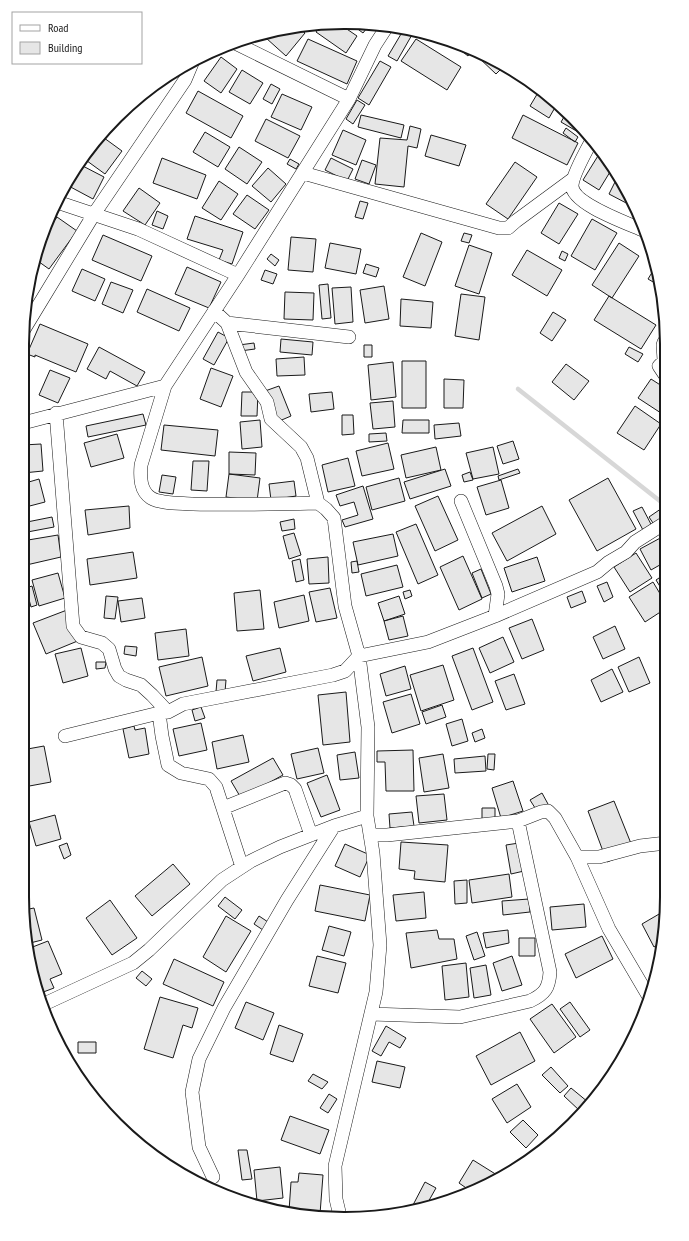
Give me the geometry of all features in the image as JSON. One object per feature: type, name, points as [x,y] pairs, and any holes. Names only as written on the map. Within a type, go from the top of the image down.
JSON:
[{"type":"street","points":[[318,503],[236,506],[170,503],[151,498],[143,488],[140,479],[141,465],[165,386],[238,275],[349,99],[375,45],[384,32]]},
{"type":"street","points":[[242,46],[349,99]]},
{"type":"street","points":[[31,319],[94,214],[185,80],[189,70]]},
{"type":"street","points":[[589,145],[573,179],[572,187],[574,194],[590,207],[637,228]]},
{"type":"street","points":[[303,173],[499,228],[508,228],[573,179]]},
{"type":"street","points":[[63,204],[138,229],[238,275]]},
{"type":"street","points":[[214,311],[227,323],[246,372],[267,402],[271,419],[301,447],[307,458],[318,503],[334,518],[345,606],[359,656],[368,727],[367,816],[373,853],[380,945],[376,992],[335,1166],[336,1199],[339,1212]]},
{"type":"street","points":[[227,323],[349,337]]},
{"type":"street","points":[[29,421],[165,386]]},
{"type":"street","points":[[56,413],[73,626],[81,638],[102,643],[109,649],[119,676],[140,685],[152,695],[164,712],[162,736],[168,764],[181,773],[209,779],[216,787],[242,867]]},
{"type":"street","points":[[461,501],[496,586],[498,594],[495,616]]},
{"type":"street","points":[[65,736],[164,712],[182,704],[333,675],[345,671],[359,656],[428,642],[495,616],[597,572],[609,562],[626,552],[635,542],[660,526]]},
{"type":"street","points":[[223,808],[285,783],[291,785],[295,789],[311,835]]},
{"type":"street","points":[[370,836],[518,820],[540,812],[548,811],[555,818],[577,857],[609,929],[645,991]]},
{"type":"street","points":[[48,1002],[133,963],[149,950],[222,880],[251,861],[280,846],[334,826],[367,816]]},
{"type":"street","points":[[371,1014],[460,1017],[530,1001],[541,996],[549,984],[550,972],[518,820]]},
{"type":"street","points":[[213,1177],[199,1147],[192,1092],[199,1059],[228,1001],[287,900],[334,826]]},
{"type":"street","points":[[577,857],[599,857],[640,846],[660,844]]},
{"type":"building","points":[[347,29],[357,36],[346,53],[316,32],[324,30]]},
{"type":"building","points":[[359,30],[365,30],[363,33]]},
{"type":"building","points":[[304,32],[305,33],[286,56],[267,39]]},
{"type":"building","points":[[401,34],[411,36],[397,61],[388,56]]},
{"type":"building","points":[[308,39],[357,61],[347,84],[297,61]]},
{"type":"building","points":[[416,39],[461,67],[447,90],[401,61]]},
{"type":"building","points":[[221,57],[237,69],[221,93],[204,81]]},
{"type":"building","points":[[380,61],[391,67],[369,105],[358,98]]},
{"type":"building","points":[[483,61],[500,70],[496,74]]},
{"type":"building","points":[[242,70],[263,83],[250,104],[229,92]]},
{"type":"building","points":[[271,84],[280,89],[272,104],[263,99]]},
{"type":"building","points":[[198,91],[243,116],[231,138],[186,113]]},
{"type":"building","points":[[282,94],[312,107],[301,130],[271,117]]},
{"type":"building","points":[[537,94],[554,108],[549,118],[530,106]]},
{"type":"building","points":[[357,100],[365,105],[353,124],[346,119]]},
{"type":"building","points":[[361,115],[404,125],[401,138],[358,127]]},
{"type":"building","points":[[523,115],[578,143],[567,165],[512,138]]},
{"type":"building","points":[[564,117],[578,132],[561,122]]},
{"type":"building","points":[[266,119],[300,136],[288,158],[255,141]]},
{"type":"building","points":[[410,126],[421,129],[417,148],[408,146],[404,187],[375,184],[380,138],[407,140]]},
{"type":"building","points":[[566,128],[578,137],[575,142],[563,133]]},
{"type":"building","points":[[343,130],[366,140],[356,165],[332,155]]},
{"type":"building","points":[[205,132],[230,147],[218,167],[193,152]]},
{"type":"building","points":[[431,135],[466,145],[459,166],[425,156]]},
{"type":"building","points":[[105,139],[122,151],[105,174],[87,161]]},
{"type":"building","points":[[239,147],[262,162],[247,184],[225,169]]},
{"type":"building","points":[[598,156],[609,173],[599,190],[583,180]]},
{"type":"building","points":[[162,158],[206,175],[197,199],[153,183]]},
{"type":"building","points":[[331,158],[353,169],[347,181],[325,170]]},
{"type":"building","points":[[290,159],[299,164],[296,169],[287,164]]},
{"type":"building","points":[[362,160],[376,165],[369,184],[355,179]]},
{"type":"building","points":[[515,162],[537,177],[508,219],[486,204]]},
{"type":"building","points":[[84,166],[104,177],[93,199],[71,187]]},
{"type":"building","points":[[268,168],[286,184],[271,202],[252,186]]},
{"type":"building","points":[[219,181],[238,194],[221,220],[202,208]]},
{"type":"building","points":[[615,182],[626,203],[609,194]]},
{"type":"building","points":[[139,188],[160,203],[145,225],[123,211]]},
{"type":"building","points":[[247,195],[269,210],[255,229],[233,214]]},
{"type":"building","points":[[360,201],[368,203],[363,219],[355,217]]},
{"type":"building","points":[[559,203],[578,214],[559,244],[541,233]]},
{"type":"building","points":[[157,211],[168,216],[163,229],[152,225]]},
{"type":"building","points":[[195,216],[243,232],[232,264],[219,260],[223,250],[187,239]]},
{"type":"building","points":[[57,217],[77,231],[49,269],[40,263]]},
{"type":"building","points":[[592,219],[617,233],[595,270],[571,256]]},
{"type":"building","points":[[421,233],[442,242],[425,286],[403,277]]},
{"type":"building","points":[[464,233],[472,235],[469,243],[461,241]]},
{"type":"building","points":[[103,235],[152,256],[141,281],[92,260]]},
{"type":"building","points":[[291,237],[316,239],[313,272],[288,270]]},
{"type":"building","points":[[330,243],[361,249],[356,274],[325,268]]},
{"type":"building","points":[[619,243],[639,256],[612,298],[592,285]]},
{"type":"building","points":[[469,245],[492,253],[479,294],[455,286]]},
{"type":"building","points":[[527,250],[562,270],[547,296],[512,275]]},
{"type":"building","points":[[562,251],[568,254],[565,261],[559,258]]},
{"type":"building","points":[[271,254],[279,260],[275,266],[267,259]]},
{"type":"building","points":[[366,264],[379,268],[376,277],[363,273]]},
{"type":"building","points":[[187,267],[221,282],[209,308],[175,294]]},
{"type":"building","points":[[82,269],[105,279],[95,301],[72,291]]},
{"type":"building","points":[[265,270],[277,274],[273,284],[261,280]]},
{"type":"building","points":[[652,273],[654,282],[648,279]]},
{"type":"building","points":[[111,282],[133,290],[123,313],[102,304]]},
{"type":"building","points":[[328,284],[331,318],[322,319],[319,285]]},
{"type":"building","points":[[384,286],[389,319],[365,323],[360,290]]},
{"type":"building","points":[[351,287],[353,322],[335,324],[332,288]]},
{"type":"building","points":[[147,289],[190,308],[179,331],[137,312]]},
{"type":"building","points":[[285,292],[314,293],[313,320],[284,319]]},
{"type":"building","points":[[461,294],[485,297],[479,340],[455,336]]},
{"type":"building","points":[[609,296],[656,325],[641,349],[594,320]]},
{"type":"building","points":[[401,299],[433,302],[431,328],[400,326]]},
{"type":"building","points":[[553,312],[566,320],[552,341],[540,333]]},
{"type":"building","points":[[40,324],[88,344],[76,372],[35,355],[35,357],[29,355],[29,349]]},
{"type":"building","points":[[218,332],[229,338],[214,365],[203,359]]},
{"type":"building","points":[[281,339],[313,342],[312,355],[280,352]]},
{"type":"building","points":[[254,343],[255,349],[240,351],[239,345]]},
{"type":"building","points":[[364,345],[372,345],[372,357],[364,357]]},
{"type":"building","points":[[99,347],[145,372],[137,386],[110,371],[106,379],[87,369]]},
{"type":"building","points":[[629,347],[643,354],[638,362],[625,354]]},
{"type":"building","points":[[304,357],[305,375],[277,376],[276,359]]},
{"type":"building","points":[[402,361],[426,361],[426,408],[402,408]]},
{"type":"building","points":[[393,362],[396,397],[371,400],[368,365]]},
{"type":"building","points":[[566,364],[589,381],[574,400],[552,382]]},
{"type":"building","points":[[211,368],[233,376],[221,407],[200,399]]},
{"type":"building","points":[[50,370],[70,378],[58,403],[39,395]]},
{"type":"building","points":[[444,379],[464,380],[463,408],[444,408]]},
{"type":"building","points":[[651,379],[660,385],[660,412],[638,398]]},
{"type":"building","points":[[279,386],[291,416],[277,422],[265,391]]},
{"type":"building","points":[[242,392],[258,392],[257,416],[241,416]]},
{"type":"building","points":[[332,392],[334,409],[311,412],[309,394]]},
{"type":"building","points":[[393,401],[395,427],[373,429],[370,403]]},
{"type":"building","points":[[635,406],[660,423],[644,450],[617,433]]},
{"type":"building","points":[[143,414],[146,425],[88,437],[86,426]]},
{"type":"building","points":[[342,415],[353,415],[354,434],[342,435]]},
{"type":"building","points":[[260,420],[262,447],[242,449],[240,422]]},
{"type":"building","points":[[403,420],[429,420],[429,433],[402,433]]},
{"type":"building","points":[[459,423],[461,436],[435,439],[434,425]]},
{"type":"building","points":[[164,425],[218,430],[215,456],[161,450]]},
{"type":"building","points":[[386,433],[387,441],[369,442],[369,434]]},
{"type":"building","points":[[117,434],[124,458],[91,467],[84,443]]},
{"type":"building","points":[[513,441],[519,459],[503,464],[497,446]]},
{"type":"building","points":[[388,443],[394,469],[362,476],[356,451]]},
{"type":"building","points":[[41,444],[43,471],[29,472],[29,445]]},
{"type":"building","points":[[436,447],[441,470],[406,478],[401,455]]},
{"type":"building","points":[[493,447],[499,474],[473,479],[466,453]]},
{"type":"building","points":[[229,452],[256,453],[255,475],[229,474]]},
{"type":"building","points":[[348,458],[355,486],[328,492],[322,465]]},
{"type":"building","points":[[193,461],[209,461],[207,491],[191,490]]},
{"type":"building","points":[[445,469],[451,486],[410,499],[404,482]]},
{"type":"building","points":[[518,469],[520,473],[499,480],[498,476]]},
{"type":"building","points":[[470,472],[473,480],[464,482],[462,475]]},
{"type":"building","points":[[229,474],[260,478],[257,501],[226,497]]},
{"type":"building","points":[[162,475],[176,477],[173,494],[159,492]]},
{"type":"building","points":[[399,478],[405,501],[372,510],[366,487]]},
{"type":"building","points":[[608,478],[636,529],[597,551],[569,500]]},
{"type":"building","points":[[39,479],[45,502],[29,506],[29,482]]},
{"type":"building","points":[[501,480],[509,508],[486,515],[477,487]]},
{"type":"building","points":[[294,481],[296,496],[271,500],[269,484]]},
{"type":"building","points":[[363,486],[373,519],[345,527],[342,520],[358,515],[354,502],[340,506],[336,495]]},
{"type":"building","points":[[438,496],[458,540],[435,551],[415,506]]},
{"type":"building","points":[[129,506],[130,528],[88,535],[85,510]]},
{"type":"building","points":[[542,506],[556,534],[507,561],[492,533]]},
{"type":"building","points":[[642,507],[653,528],[644,532],[633,511]]},
{"type":"building","points":[[660,509],[660,522],[655,526],[649,517]]},
{"type":"building","points":[[52,517],[54,527],[29,532],[29,522]]},
{"type":"building","points":[[294,519],[295,529],[282,531],[280,522]]},
{"type":"building","points":[[416,524],[438,575],[418,584],[396,532]]},
{"type":"building","points":[[294,533],[301,555],[289,559],[283,536]]},
{"type":"building","points":[[393,534],[398,556],[358,565],[353,542]]},
{"type":"building","points":[[58,535],[61,557],[29,564],[29,540]]},
{"type":"building","points":[[660,538],[660,565],[651,570],[640,549]]},
{"type":"building","points":[[133,552],[137,578],[90,585],[87,559]]},
{"type":"building","points":[[636,553],[652,578],[630,592],[614,567]]},
{"type":"building","points":[[463,556],[482,599],[459,610],[440,567]]},
{"type":"building","points":[[328,557],[329,583],[309,584],[307,559]]},
{"type":"building","points":[[537,557],[545,581],[512,592],[504,568]]},
{"type":"building","points":[[300,559],[304,580],[296,582],[292,561]]},
{"type":"building","points":[[357,561],[359,572],[352,573],[351,562]]},
{"type":"building","points":[[397,565],[403,587],[366,596],[361,574]]},
{"type":"building","points":[[481,569],[491,594],[482,598],[472,573]]},
{"type":"building","points":[[58,573],[65,598],[39,606],[32,580]]},
{"type":"building","points":[[660,577],[660,586],[656,580]]},
{"type":"building","points":[[607,582],[613,597],[604,602],[597,586]]},
{"type":"building","points":[[653,582],[660,594],[660,612],[645,622],[629,597]]},
{"type":"building","points":[[32,586],[37,605],[31,607],[29,599],[29,587]]},
{"type":"building","points":[[330,588],[337,618],[316,622],[309,592]]},
{"type":"building","points":[[260,590],[264,629],[237,631],[234,593]]},
{"type":"building","points":[[410,590],[412,596],[405,599],[403,592]]},
{"type":"building","points":[[582,591],[586,602],[571,608],[567,597]]},
{"type":"building","points":[[304,595],[309,621],[279,628],[274,602]]},
{"type":"building","points":[[106,596],[118,597],[115,619],[104,618]]},
{"type":"building","points":[[399,596],[405,614],[384,621],[378,603]]},
{"type":"building","points":[[142,598],[145,618],[121,622],[118,601]]},
{"type":"building","points":[[67,610],[80,640],[46,654],[33,623]]},
{"type":"building","points":[[403,616],[408,636],[389,640],[384,621]]},
{"type":"building","points":[[532,619],[544,650],[522,659],[509,628]]},
{"type":"building","points":[[615,626],[625,649],[603,659],[593,637]]},
{"type":"building","points":[[186,629],[189,656],[158,660],[155,633]]},
{"type":"building","points":[[503,637],[514,662],[490,673],[479,648]]},
{"type":"building","points":[[125,646],[137,647],[136,656],[124,654]]},
{"type":"building","points":[[81,648],[88,676],[63,683],[55,654]]},
{"type":"building","points":[[280,648],[286,672],[253,681],[246,656]]},
{"type":"building","points":[[473,648],[493,702],[472,710],[452,656]]},
{"type":"building","points":[[202,657],[208,686],[166,696],[159,667]]},
{"type":"building","points":[[639,657],[650,683],[629,692],[618,667]]},
{"type":"building","points":[[96,662],[106,662],[105,668],[96,669]]},
{"type":"building","points":[[443,665],[454,700],[421,711],[410,675]]},
{"type":"building","points":[[405,666],[411,689],[386,696],[380,674]]},
{"type":"building","points":[[612,669],[623,692],[601,702],[591,680]]},
{"type":"building","points":[[514,674],[525,704],[506,710],[495,681]]},
{"type":"building","points":[[217,680],[226,680],[225,692],[216,692]]},
{"type":"building","points":[[346,692],[350,742],[323,745],[318,695]]},
{"type":"building","points":[[411,694],[420,724],[392,733],[383,702]]},
{"type":"building","points":[[442,705],[446,717],[426,724],[422,712]]},
{"type":"building","points":[[201,707],[205,718],[195,721],[192,710]]},
{"type":"building","points":[[462,719],[468,741],[452,746],[446,724]]},
{"type":"building","points":[[201,723],[207,750],[179,756],[173,729]]},
{"type":"building","points":[[134,726],[135,730],[145,728],[149,754],[129,758],[123,729]]},
{"type":"building","points":[[482,729],[485,738],[475,742],[472,733]]},
{"type":"building","points":[[243,735],[249,762],[217,769],[212,742]]},
{"type":"building","points":[[44,746],[51,782],[29,786],[29,749]]},
{"type":"building","points":[[318,748],[324,773],[297,779],[291,754]]},
{"type":"building","points":[[413,750],[414,791],[386,791],[385,762],[377,762],[377,751]]},
{"type":"building","points":[[355,752],[359,778],[340,780],[337,755]]},
{"type":"building","points":[[443,754],[449,788],[424,792],[419,758]]},
{"type":"building","points":[[488,754],[495,754],[494,770],[487,769]]},
{"type":"building","points":[[485,756],[486,771],[455,773],[454,759]]},
{"type":"building","points":[[273,758],[283,775],[241,798],[231,781]]},
{"type":"building","points":[[327,775],[340,810],[321,817],[307,783]]},
{"type":"building","points":[[513,781],[523,811],[501,818],[492,788]]},
{"type":"building","points":[[542,793],[548,804],[537,811],[530,800]]},
{"type":"building","points":[[444,794],[447,820],[419,823],[416,796]]},
{"type":"building","points":[[614,801],[634,851],[607,862],[588,811]]},
{"type":"building","points":[[482,808],[495,808],[495,820],[482,819]]},
{"type":"building","points":[[412,812],[414,826],[390,828],[389,814]]},
{"type":"building","points":[[55,815],[61,839],[36,846],[29,822]]},
{"type":"building","points":[[401,842],[448,845],[445,882],[414,879],[415,871],[399,869]]},
{"type":"building","points":[[67,843],[71,855],[64,859],[59,846]]},
{"type":"building","points":[[519,843],[524,871],[511,874],[506,845]]},
{"type":"building","points":[[345,844],[370,855],[360,877],[335,866]]},
{"type":"building","points":[[173,864],[190,884],[152,916],[135,896]]},
{"type":"building","points":[[509,874],[512,897],[472,903],[469,880]]},
{"type":"building","points":[[467,880],[467,903],[455,904],[454,881]]},
{"type":"building","points":[[320,885],[370,895],[365,921],[315,911]]},
{"type":"building","points":[[424,892],[426,918],[396,921],[393,895]]},
{"type":"building","points":[[225,897],[242,910],[235,919],[218,906]]},
{"type":"building","points":[[529,899],[530,912],[503,915],[502,901]]},
{"type":"building","points":[[110,900],[137,938],[112,955],[86,918]]},
{"type":"building","points":[[584,904],[586,927],[552,930],[550,907]]},
{"type":"building","points":[[34,908],[42,940],[33,942],[30,917],[30,909]]},
{"type":"building","points":[[659,914],[656,946],[654,947],[642,924]]},
{"type":"building","points":[[226,916],[251,931],[226,972],[203,957]]},
{"type":"building","points":[[259,916],[268,922],[263,930],[254,924]]},
{"type":"building","points":[[329,926],[351,932],[344,956],[322,950]]},
{"type":"building","points":[[437,930],[439,939],[454,939],[457,959],[411,968],[406,933]]},
{"type":"building","points":[[508,930],[509,943],[486,948],[483,933]]},
{"type":"building","points":[[477,932],[485,956],[474,960],[466,936]]},
{"type":"building","points":[[602,936],[613,959],[576,978],[565,954]]},
{"type":"building","points":[[519,938],[535,938],[535,956],[519,956]]},
{"type":"building","points":[[48,941],[62,974],[50,979],[54,988],[44,992],[35,958],[33,947]]},
{"type":"building","points":[[317,956],[346,963],[338,993],[309,986]]},
{"type":"building","points":[[512,956],[522,985],[502,991],[493,963]]},
{"type":"building","points":[[174,959],[224,982],[213,1006],[163,984]]},
{"type":"building","points":[[466,963],[469,997],[445,1000],[442,966]]},
{"type":"building","points":[[486,965],[491,995],[474,998],[470,968]]},
{"type":"building","points":[[142,971],[152,979],[146,986],[136,978]]},
{"type":"building","points":[[160,997],[198,1008],[192,1028],[183,1025],[173,1058],[144,1049]]},
{"type":"building","points":[[246,1002],[274,1013],[263,1040],[235,1028]]},
{"type":"building","points":[[570,1002],[590,1030],[580,1037],[560,1009]]},
{"type":"building","points":[[552,1004],[576,1037],[554,1053],[530,1019]]},
{"type":"building","points":[[279,1025],[303,1034],[293,1062],[270,1054]]},
{"type":"building","points":[[386,1026],[406,1038],[400,1048],[389,1042],[381,1056],[372,1051]]},
{"type":"building","points":[[520,1032],[535,1061],[491,1085],[476,1056]]},
{"type":"building","points":[[78,1042],[96,1042],[96,1053],[78,1053]]},
{"type":"building","points":[[377,1061],[405,1067],[400,1088],[372,1082]]},
{"type":"building","points":[[551,1067],[568,1086],[560,1093],[542,1075]]},
{"type":"building","points":[[313,1074],[328,1082],[322,1089],[308,1081]]},
{"type":"building","points":[[517,1084],[531,1107],[507,1123],[492,1099]]},
{"type":"building","points":[[571,1088],[586,1100],[578,1109],[564,1096]]},
{"type":"building","points":[[329,1094],[337,1099],[328,1113],[320,1108]]},
{"type":"building","points":[[290,1116],[329,1130],[320,1154],[281,1140]]},
{"type":"building","points":[[523,1120],[538,1135],[526,1148],[510,1132]]},
{"type":"building","points":[[238,1150],[247,1150],[252,1179],[242,1180]]},
{"type":"building","points":[[473,1160],[495,1174],[466,1188],[459,1183]]},
{"type":"building","points":[[280,1167],[283,1198],[261,1200],[257,1199],[254,1170]]},
{"type":"building","points":[[299,1173],[323,1175],[320,1211],[289,1207],[291,1182],[298,1182]]},
{"type":"building","points":[[425,1182],[436,1188],[429,1200],[413,1204]]},
{"type":"waterway","points":[[518,389],[660,501]]}]
